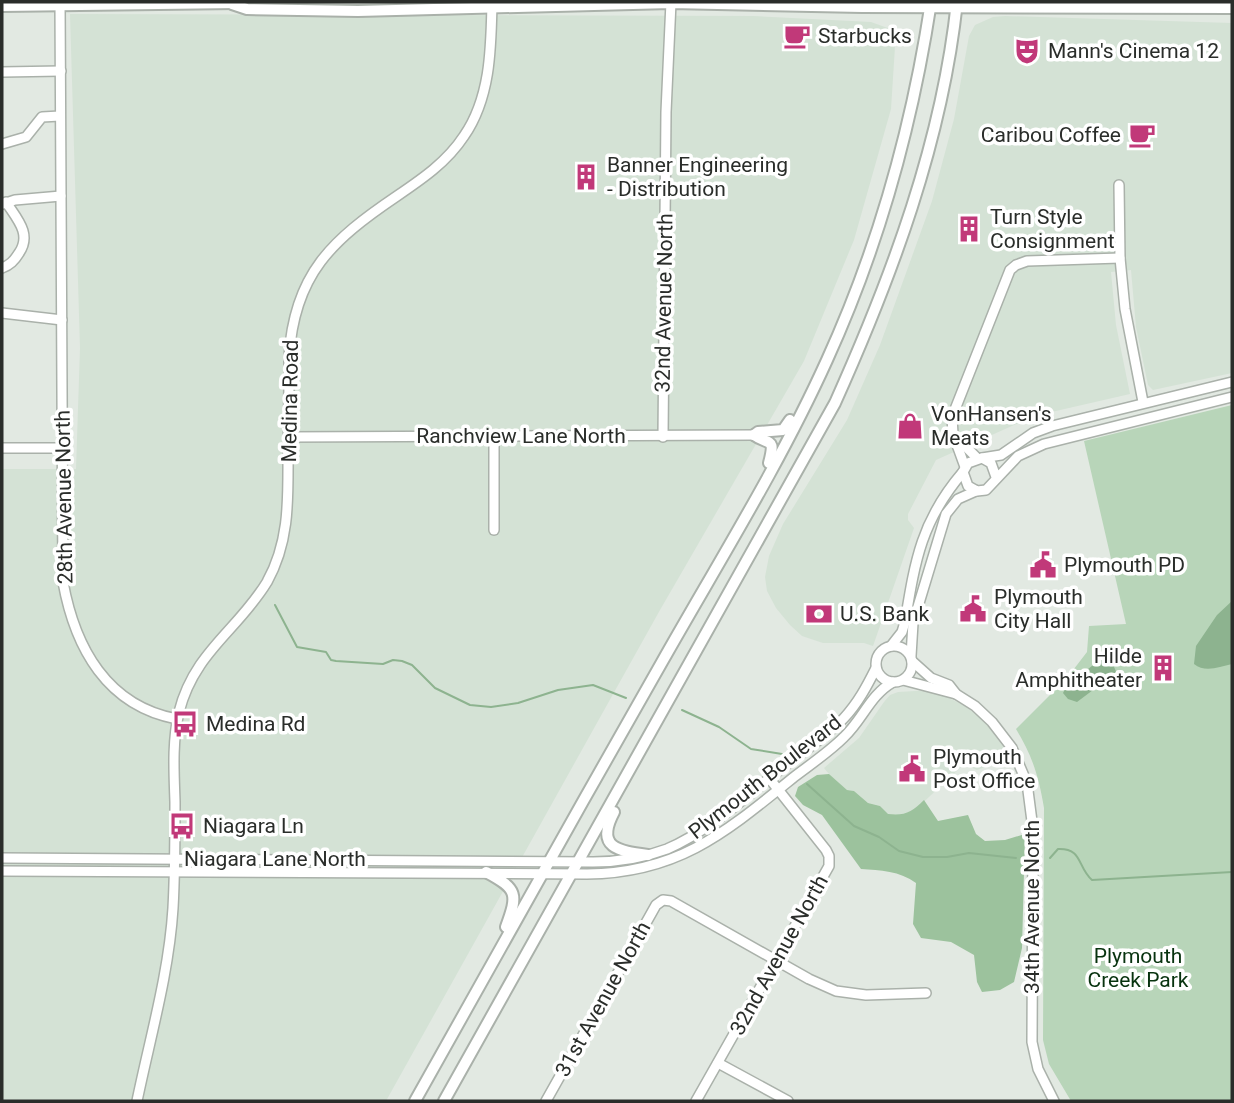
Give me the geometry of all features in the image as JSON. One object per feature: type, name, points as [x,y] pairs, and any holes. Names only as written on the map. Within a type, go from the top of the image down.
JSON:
[{"type":"main road","points":[[2,6],[236,3],[247,9],[358,11],[492,4],[671,2],[1232,8]]},
{"type":"main road","points":[[415,1101],[765,479],[827,360],[872,250],[891,191],[908,127],[930,5]]},
{"type":"main road","points":[[444,1101],[810,450],[856,357],[891,269],[914,199],[932,135],[957,5]]},
{"type":"main road","points":[[754,435],[786,427],[820,360],[836,338]]},
{"type":"main road","points":[[754,435],[769,441],[771,446],[765,479]]},
{"type":"main road","points":[[638,757],[628,787],[606,832],[609,842],[618,850],[648,855]]},
{"type":"main road","points":[[486,872],[507,883],[515,900],[495,959]]},
{"type":"street","name":"32nd Avenue North","points":[[663,437],[666,112],[671,2]]},
{"type":"street","name":"28th Avenue North","points":[[60,4],[63,582],[78,634],[91,660],[116,691],[146,711],[177,719]]},
{"type":"street","name":"Medina Road","points":[[177,719],[186,690],[205,655],[257,597],[277,561],[287,521],[290,335],[303,291],[313,271],[342,236],[436,169],[466,135],[484,93],[492,4]]},
{"type":"street","points":[[2,72],[61,71]]},
{"type":"street","points":[[2,144],[26,138],[42,117],[60,116]]},
{"type":"street","points":[[1119,185],[1120,258],[1128,332],[1143,402]]},
{"type":"street","points":[[4,204],[61,197]]},
{"type":"street","points":[[2,268],[12,262],[25,240],[22,226],[4,204]]},
{"type":"street","points":[[977,491],[968,486],[952,425],[955,406],[1010,270],[1027,261],[1120,258]]},
{"type":"street","points":[[2,313],[62,320]]},
{"type":"street","points":[[1232,382],[1052,426],[1033,433],[1001,455],[980,458],[964,469],[924,532],[916,557],[902,632],[891,646],[879,653],[876,668],[882,678],[898,681],[911,671],[913,623],[946,514],[958,499],[989,488],[996,477],[1018,456],[1054,440],[1232,397]]},
{"type":"street","name":"Ranchview Lane North","points":[[289,437],[754,435]]},
{"type":"street","points":[[494,436],[494,530]]},
{"type":"street","points":[[957,444],[964,445],[991,463],[996,477]]},
{"type":"street","points":[[2,448],[62,448]]},
{"type":"street","points":[[891,646],[902,648],[911,659]]},
{"type":"street","name":"34th Avenue North","points":[[911,659],[924,673],[949,685],[956,694],[980,710],[1007,740],[1023,770],[1030,793],[1033,829],[1032,1042],[1038,1069],[1054,1101]]},
{"type":"street","name":"Plymouth Boulevard","points":[[549,861],[616,862],[648,855],[677,844],[769,778],[843,719],[858,701],[876,668]]},
{"type":"street","name":"Plymouth Boulevard","points":[[543,872],[623,872],[666,862],[707,843],[779,790],[847,734],[878,692],[898,681]]},
{"type":"street","name":"34th Avenue North","points":[[898,681],[956,694]]},
{"type":"street","points":[[137,1101],[172,923],[175,859],[174,748],[177,719]]},
{"type":"street","name":"32nd Avenue North","points":[[696,1101],[830,861],[826,850],[769,778]]},
{"type":"street","name":"Niagara Lane North","points":[[2,858],[549,861]]},
{"type":"street","name":"Niagara Lane North","points":[[2,872],[543,872]]},
{"type":"street","name":"31st Avenue North","points":[[546,1101],[656,905],[663,900],[671,901],[775,960]]},
{"type":"street","points":[[775,960],[836,991],[866,995],[926,993]]},
{"type":"street","points":[[718,1063],[788,1101]]},
{"type":"shaded area","points":[[70,14],[753,16],[871,22],[896,31],[891,109],[854,240],[804,361],[660,610],[386,1101],[2,1101],[2,469],[76,469],[80,348]]},
{"type":"shaded area","points":[[993,17],[1232,23],[1232,373],[1153,390],[1148,385],[1136,327],[1131,270],[1111,272],[1116,325],[1130,394],[1034,416],[936,460],[908,514],[908,520],[914,528],[873,646],[864,643],[823,643],[802,636],[776,608],[767,591],[765,577],[769,556],[783,524],[847,420],[880,345],[932,201],[954,119],[969,36],[975,25]]},
{"type":"shaded area","points":[[1232,601],[1232,664],[1212,669],[1198,667],[1194,664],[1196,646],[1217,615]]},
{"type":"shaded area","points":[[1111,660],[1118,676],[1094,680],[1093,690],[1077,702],[1068,699],[1063,693],[1066,687],[1098,661]]},
{"type":"shaded area","points":[[933,690],[965,706],[984,721],[1011,757],[977,770],[964,764],[913,812],[900,816],[887,814],[880,806],[868,803],[854,791],[847,790],[824,768],[859,738],[890,695]]},
{"type":"shaded area","points":[[829,774],[847,790],[854,791],[868,803],[880,806],[888,814],[908,812],[924,800],[938,821],[968,815],[976,834],[985,841],[1005,840],[1025,834],[1022,948],[1014,982],[1000,990],[982,992],[977,982],[974,955],[951,942],[921,938],[913,924],[916,883],[897,874],[861,869],[822,815],[803,805],[795,796],[798,787],[817,775]]},
{"type":"green space","name":"Plymouth Creek Park","points":[[1232,405],[1232,1101],[1071,1101],[1049,1064],[1043,1040],[1044,808],[1034,767],[1016,729],[1067,678],[1087,652],[1089,626],[1126,624],[1084,441]]},
{"type":"waterway","points":[[275,605],[297,647],[326,652],[331,660],[336,661],[383,664],[393,660],[402,661],[412,665],[435,688],[470,705],[491,707],[518,703],[558,690],[593,685],[626,698]]},
{"type":"waterway","points":[[682,710],[719,727],[751,749],[782,754]]},
{"type":"waterway","points":[[807,784],[854,826],[879,837],[899,851],[923,857],[969,853],[1016,858]]},
{"type":"waterway","points":[[1050,858],[1058,849],[1072,852],[1092,880],[1232,872]]},
{"type":"place","name":"Starbucks","points":[[797,36]]},
{"type":"place","name":"Mann's Cinema 12","points":[[1027,51]]},
{"type":"place","name":"Caribou Coffee","points":[[1142,135]]},
{"type":"place","name":"Banner Engineering - Distribution","points":[[586,177]]},
{"type":"place","name":"Turn Style Consignment","points":[[969,229]]},
{"type":"place","name":"VonHansen's Meats","points":[[910,426]]},
{"type":"place","name":"Plymouth PD","points":[[1043,565]]},
{"type":"place","name":"Plymouth City Hall","points":[[973,609]]},
{"type":"place","name":"U.S. Bank","points":[[819,614]]},
{"type":"place","name":"Hilde Amphitheater","points":[[1163,668]]},
{"type":"place","name":"Medina Rd","points":[[185,724]]},
{"type":"place","name":"Plymouth Post Office","points":[[912,769]]},
{"type":"place","name":"Niagara Ln","points":[[182,826]]}]
